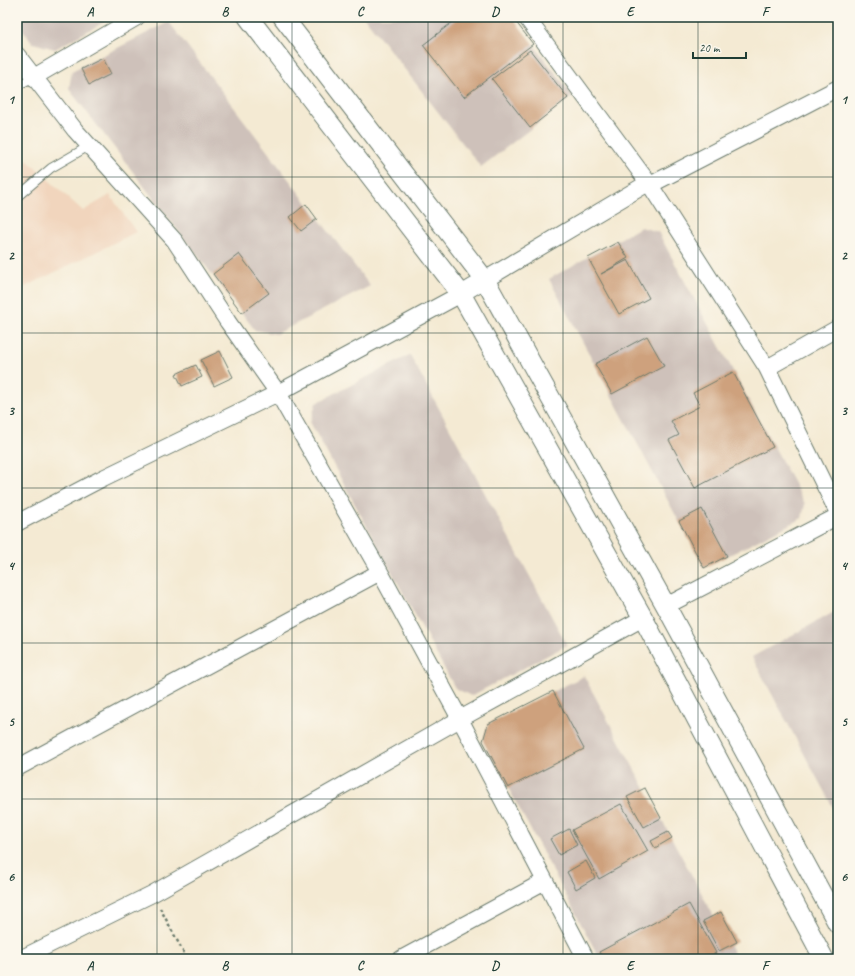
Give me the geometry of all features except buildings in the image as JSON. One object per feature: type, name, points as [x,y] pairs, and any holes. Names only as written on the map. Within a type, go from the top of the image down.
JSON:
[{"type":"street","points":[[34,77],[137,17]]},
{"type":"street","points":[[248,17],[461,294],[643,618],[824,959]]},
{"type":"street","points":[[283,17],[485,280],[666,606],[838,924]]},
{"type":"street","points":[[526,17],[650,185],[766,368],[838,513]]},
{"type":"street","points":[[17,55],[75,130],[175,241],[228,322],[278,393],[380,572],[460,719],[586,959]]},
{"type":"street","points":[[17,523],[101,479],[278,393],[461,294],[648,184],[650,185],[838,88]]},
{"type":"street","points":[[766,368],[838,328]]},
{"type":"street","points":[[666,606],[838,516]]},
{"type":"street","points":[[17,768],[380,572]]},
{"type":"street","points":[[20,959],[152,894],[460,719],[643,618]]},
{"type":"street","points":[[400,959],[545,881]]},
{"type":"lane","points":[[17,86],[34,77]]},
{"type":"lane","points":[[17,197],[51,168],[89,146]]},
{"type":"path","points":[[152,894],[187,959]]},
{"type":"shaded area","points":[[17,17],[113,17],[55,49],[33,43],[17,23]]},
{"type":"shaded area","points":[[364,17],[512,17],[573,96],[481,167]]},
{"type":"shaded area","points":[[169,22],[370,286],[276,334],[255,330],[69,89],[72,71]]},
{"type":"shaded area","points":[[17,151],[83,211],[110,195],[136,232],[17,291]]},
{"type":"shaded area","points":[[641,227],[658,232],[805,504],[802,518],[704,568],[549,279]]},
{"type":"shaded area","points":[[410,355],[567,645],[471,696],[455,688],[310,422],[316,403]]},
{"type":"shaded area","points":[[838,610],[838,817],[752,657]]},
{"type":"shaded area","points":[[584,676],[737,959],[600,959],[483,741],[488,724]]}]
